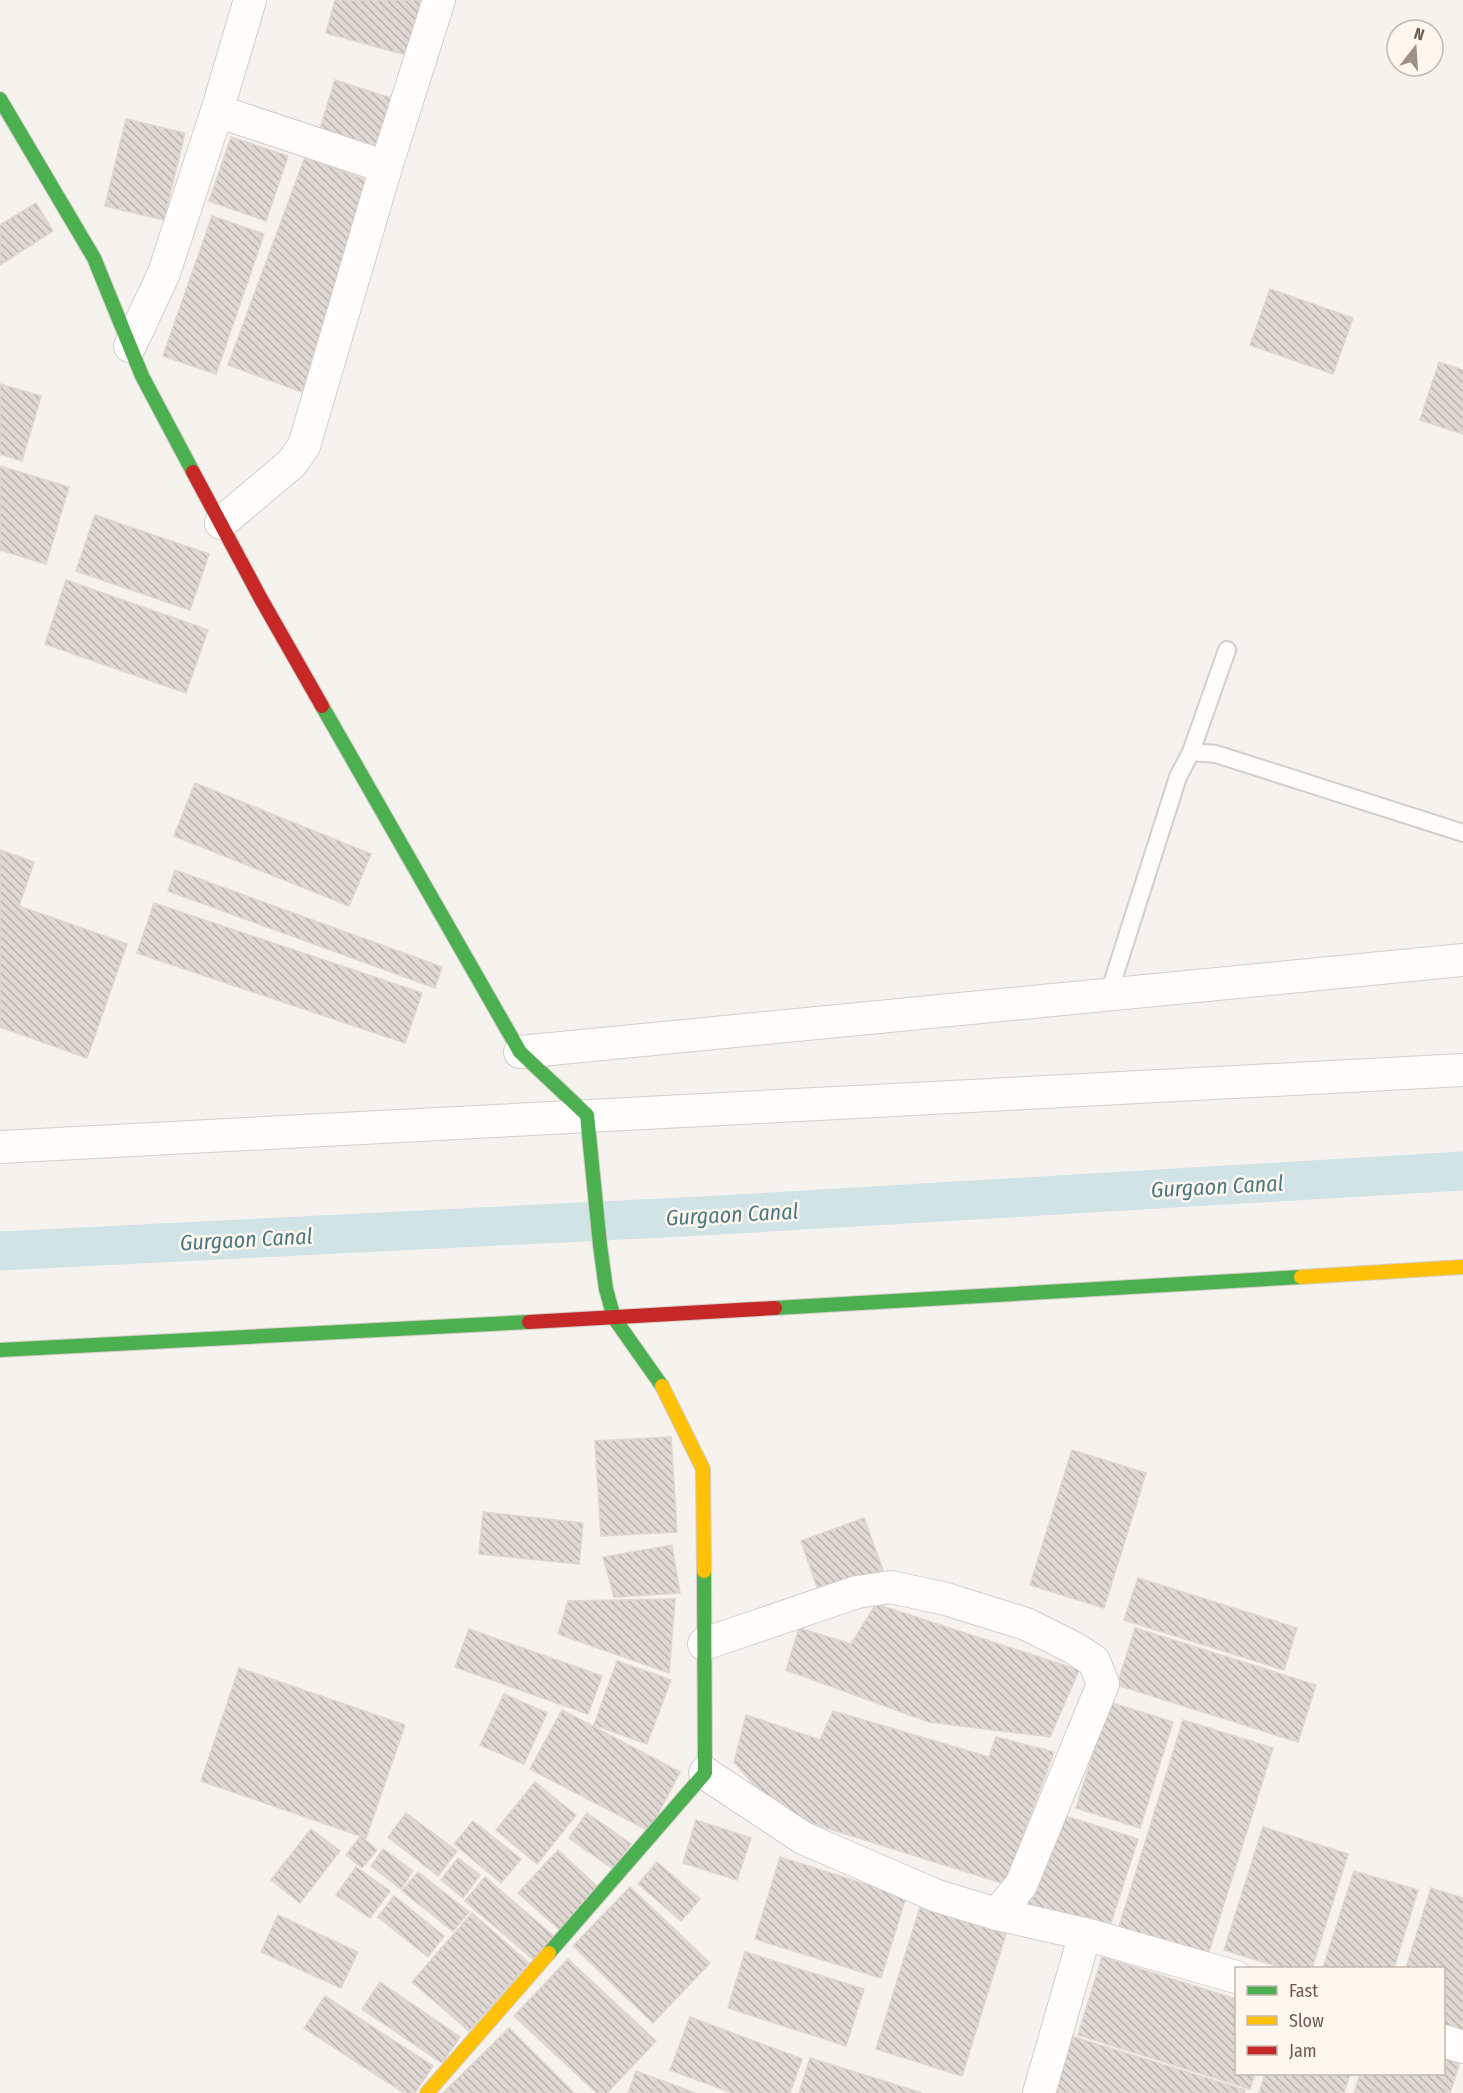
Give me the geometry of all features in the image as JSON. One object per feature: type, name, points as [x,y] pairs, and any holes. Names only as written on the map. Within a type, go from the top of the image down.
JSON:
[{"type":"street","points":[[130,346],[164,273],[217,111],[250,0]]},
{"type":"street","points":[[221,524],[292,463],[304,446],[386,167],[439,0]]},
{"type":"street","points":[[0,99],[94,258],[142,376],[267,609],[520,1052],[587,1115],[600,1245],[606,1289],[614,1318],[663,1386],[703,1469],[705,1773],[427,2093]]},
{"type":"street","points":[[217,111],[386,167]]},
{"type":"street","points":[[520,1052],[1463,960]]},
{"type":"street","points":[[0,1147],[1463,1070]]},
{"type":"street","points":[[0,1350],[614,1318],[1463,1268]]},
{"type":"street","points":[[704,1644],[857,1592],[891,1587],[946,1599],[1026,1624],[1074,1648],[1094,1661],[1103,1684],[1021,1885],[997,1914]]},
{"type":"street","points":[[705,1773],[803,1838],[937,1896],[997,1914],[1085,1934],[1235,1977]]},
{"type":"street","points":[[1039,2093],[1085,1934]]},
{"type":"street","points":[[1445,2042],[1463,2047]]},
{"type":"lane","points":[[1109,993],[1178,777],[1191,752],[1227,650]]},
{"type":"lane","points":[[1191,752],[1216,754],[1463,833]]},
{"type":"building","points":[[335,0],[422,0],[406,55],[326,33]]},
{"type":"building","points":[[335,80],[400,101],[383,155],[318,135]]},
{"type":"building","points":[[126,119],[185,133],[164,220],[105,206]]},
{"type":"building","points":[[231,137],[288,156],[266,221],[209,201]]},
{"type":"building","points":[[305,157],[379,185],[302,392],[228,365]]},
{"type":"building","points":[[36,203],[53,231],[0,265],[0,225]]},
{"type":"building","points":[[212,216],[264,234],[216,374],[163,356]]},
{"type":"building","points":[[1270,289],[1353,318],[1333,374],[1250,345]]},
{"type":"building","points":[[1439,362],[1463,370],[1463,434],[1420,420]]},
{"type":"building","points":[[0,384],[41,396],[22,461],[0,454]]},
{"type":"building","points":[[0,466],[69,487],[46,564],[0,550]]},
{"type":"building","points":[[95,515],[209,554],[190,610],[76,571]]},
{"type":"building","points":[[66,580],[208,630],[186,693],[45,644]]},
{"type":"building","points":[[195,783],[371,854],[349,906],[174,836]]},
{"type":"building","points":[[0,850],[34,862],[19,906],[127,944],[87,1058],[0,1027]]},
{"type":"building","points":[[175,870],[442,967],[435,988],[168,891]]},
{"type":"building","points":[[154,903],[422,993],[405,1043],[137,953]]},
{"type":"building","points":[[671,1437],[677,1532],[601,1536],[595,1441]]},
{"type":"building","points":[[1072,1450],[1146,1473],[1104,1608],[1030,1585]]},
{"type":"building","points":[[483,1512],[583,1523],[579,1564],[479,1554]]},
{"type":"building","points":[[864,1518],[883,1570],[819,1593],[801,1541]]},
{"type":"building","points":[[672,1545],[680,1593],[614,1597],[603,1557]]},
{"type":"building","points":[[1138,1578],[1297,1628],[1284,1670],[1124,1620]]},
{"type":"building","points":[[675,1599],[669,1673],[558,1634],[568,1601]]},
{"type":"building","points":[[876,1604],[1079,1670],[1050,1737],[929,1722],[786,1670],[799,1628],[851,1644]]},
{"type":"building","points":[[1135,1628],[1316,1685],[1298,1742],[1117,1685]]},
{"type":"building","points":[[469,1629],[602,1676],[588,1714],[455,1667]]},
{"type":"building","points":[[617,1661],[671,1680],[647,1744],[594,1725]]},
{"type":"building","points":[[239,1668],[405,1725],[366,1838],[201,1781]]},
{"type":"building","points":[[504,1694],[547,1713],[524,1764],[480,1745]]},
{"type":"building","points":[[1109,1702],[1173,1722],[1140,1828],[1076,1808]]},
{"type":"building","points":[[562,1710],[680,1772],[649,1831],[530,1769]]},
{"type":"building","points":[[833,1711],[989,1757],[996,1737],[1054,1752],[1005,1884],[779,1813],[734,1762],[746,1715],[820,1740]]},
{"type":"building","points":[[1183,1720],[1273,1748],[1206,1961],[1117,1933]]},
{"type":"building","points":[[535,1782],[576,1815],[537,1864],[496,1830]]},
{"type":"building","points":[[406,1813],[457,1851],[438,1876],[388,1837]]},
{"type":"building","points":[[587,1813],[631,1844],[613,1869],[569,1838]]},
{"type":"building","points":[[1056,1813],[1138,1839],[1108,1932],[1027,1907]]},
{"type":"building","points":[[696,1820],[751,1838],[737,1880],[683,1863]]},
{"type":"building","points":[[473,1821],[521,1859],[501,1883],[454,1844]]},
{"type":"building","points":[[1263,1827],[1348,1854],[1312,1967],[1280,1967],[1224,1950]]},
{"type":"building","points":[[311,1829],[340,1851],[300,1903],[271,1880]]},
{"type":"building","points":[[361,1836],[377,1850],[362,1868],[346,1855]]},
{"type":"building","points":[[383,1849],[413,1871],[401,1889],[371,1866]]},
{"type":"building","points":[[558,1850],[600,1889],[561,1931],[518,1893]]},
{"type":"building","points":[[780,1857],[906,1897],[881,1978],[755,1939]]},
{"type":"building","points":[[458,1858],[480,1875],[463,1898],[441,1880]]},
{"type":"building","points":[[657,1862],[700,1899],[681,1921],[638,1884]]},
{"type":"building","points":[[356,1867],[390,1891],[370,1918],[336,1895]]},
{"type":"building","points":[[1354,1871],[1418,1890],[1394,1967],[1323,1967]]},
{"type":"building","points":[[418,1872],[469,1912],[453,1931],[402,1891]]},
{"type":"building","points":[[485,1877],[555,1937],[535,1961],[465,1901]]},
{"type":"building","points":[[630,1887],[710,1963],[653,2023],[573,1946]]},
{"type":"building","points":[[1431,1888],[1463,1898],[1463,2032],[1445,2026],[1445,1967],[1406,1967]]},
{"type":"building","points":[[394,1896],[444,1936],[428,1957],[378,1917]]},
{"type":"building","points":[[920,1907],[1006,1934],[962,2076],[876,2049]]},
{"type":"building","points":[[472,1913],[529,1963],[469,2031],[412,1982]]},
{"type":"building","points":[[278,1915],[358,1952],[341,1988],[261,1952]]},
{"type":"building","points":[[745,1952],[864,1989],[846,2046],[728,2008]]},
{"type":"building","points":[[1102,1957],[1235,1999],[1235,2075],[1255,2075],[1250,2089],[1078,2035]]},
{"type":"building","points":[[568,1959],[656,2041],[607,2093],[597,2093],[514,2016]]},
{"type":"building","points":[[380,1982],[460,2037],[442,2063],[362,2009]]},
{"type":"building","points":[[325,1996],[433,2066],[415,2093],[404,2093],[304,2028]]},
{"type":"building","points":[[690,2017],[802,2059],[790,2093],[732,2093],[670,2070]]},
{"type":"building","points":[[509,2028],[574,2093],[443,2093]]},
{"type":"building","points":[[1071,2036],[1245,2090],[1244,2093],[1053,2093]]},
{"type":"building","points":[[1445,2044],[1463,2052],[1450,2093],[1354,2093],[1360,2075],[1445,2075]]},
{"type":"building","points":[[810,2058],[922,2093],[799,2093]]},
{"type":"building","points":[[636,2071],[695,2093],[628,2093]]},
{"type":"building","points":[[1265,2075],[1350,2075],[1344,2093],[1259,2093]]},
{"type":"waterway","name":"Gurgaon Canal","points":[[0,1251],[721,1215],[1463,1171]]},
{"type":"traffic: fast","points":[[0,99],[94,258],[142,376],[193,472]]},
{"type":"traffic: fast","points":[[322,706],[520,1052],[587,1115],[600,1245],[606,1289],[614,1318],[662,1386]]},
{"type":"traffic: fast","points":[[775,1308],[1301,1277]]},
{"type":"traffic: fast","points":[[0,1350],[529,1322]]},
{"type":"traffic: fast","points":[[549,1953],[705,1773],[704,1571]]},
{"type":"traffic: slow","points":[[1301,1277],[1463,1267]]},
{"type":"traffic: slow","points":[[662,1386],[703,1469],[704,1571]]},
{"type":"traffic: slow","points":[[427,2093],[549,1953]]},
{"type":"traffic: jam","points":[[193,472],[322,706]]},
{"type":"traffic: jam","points":[[529,1322],[775,1308]]}]
